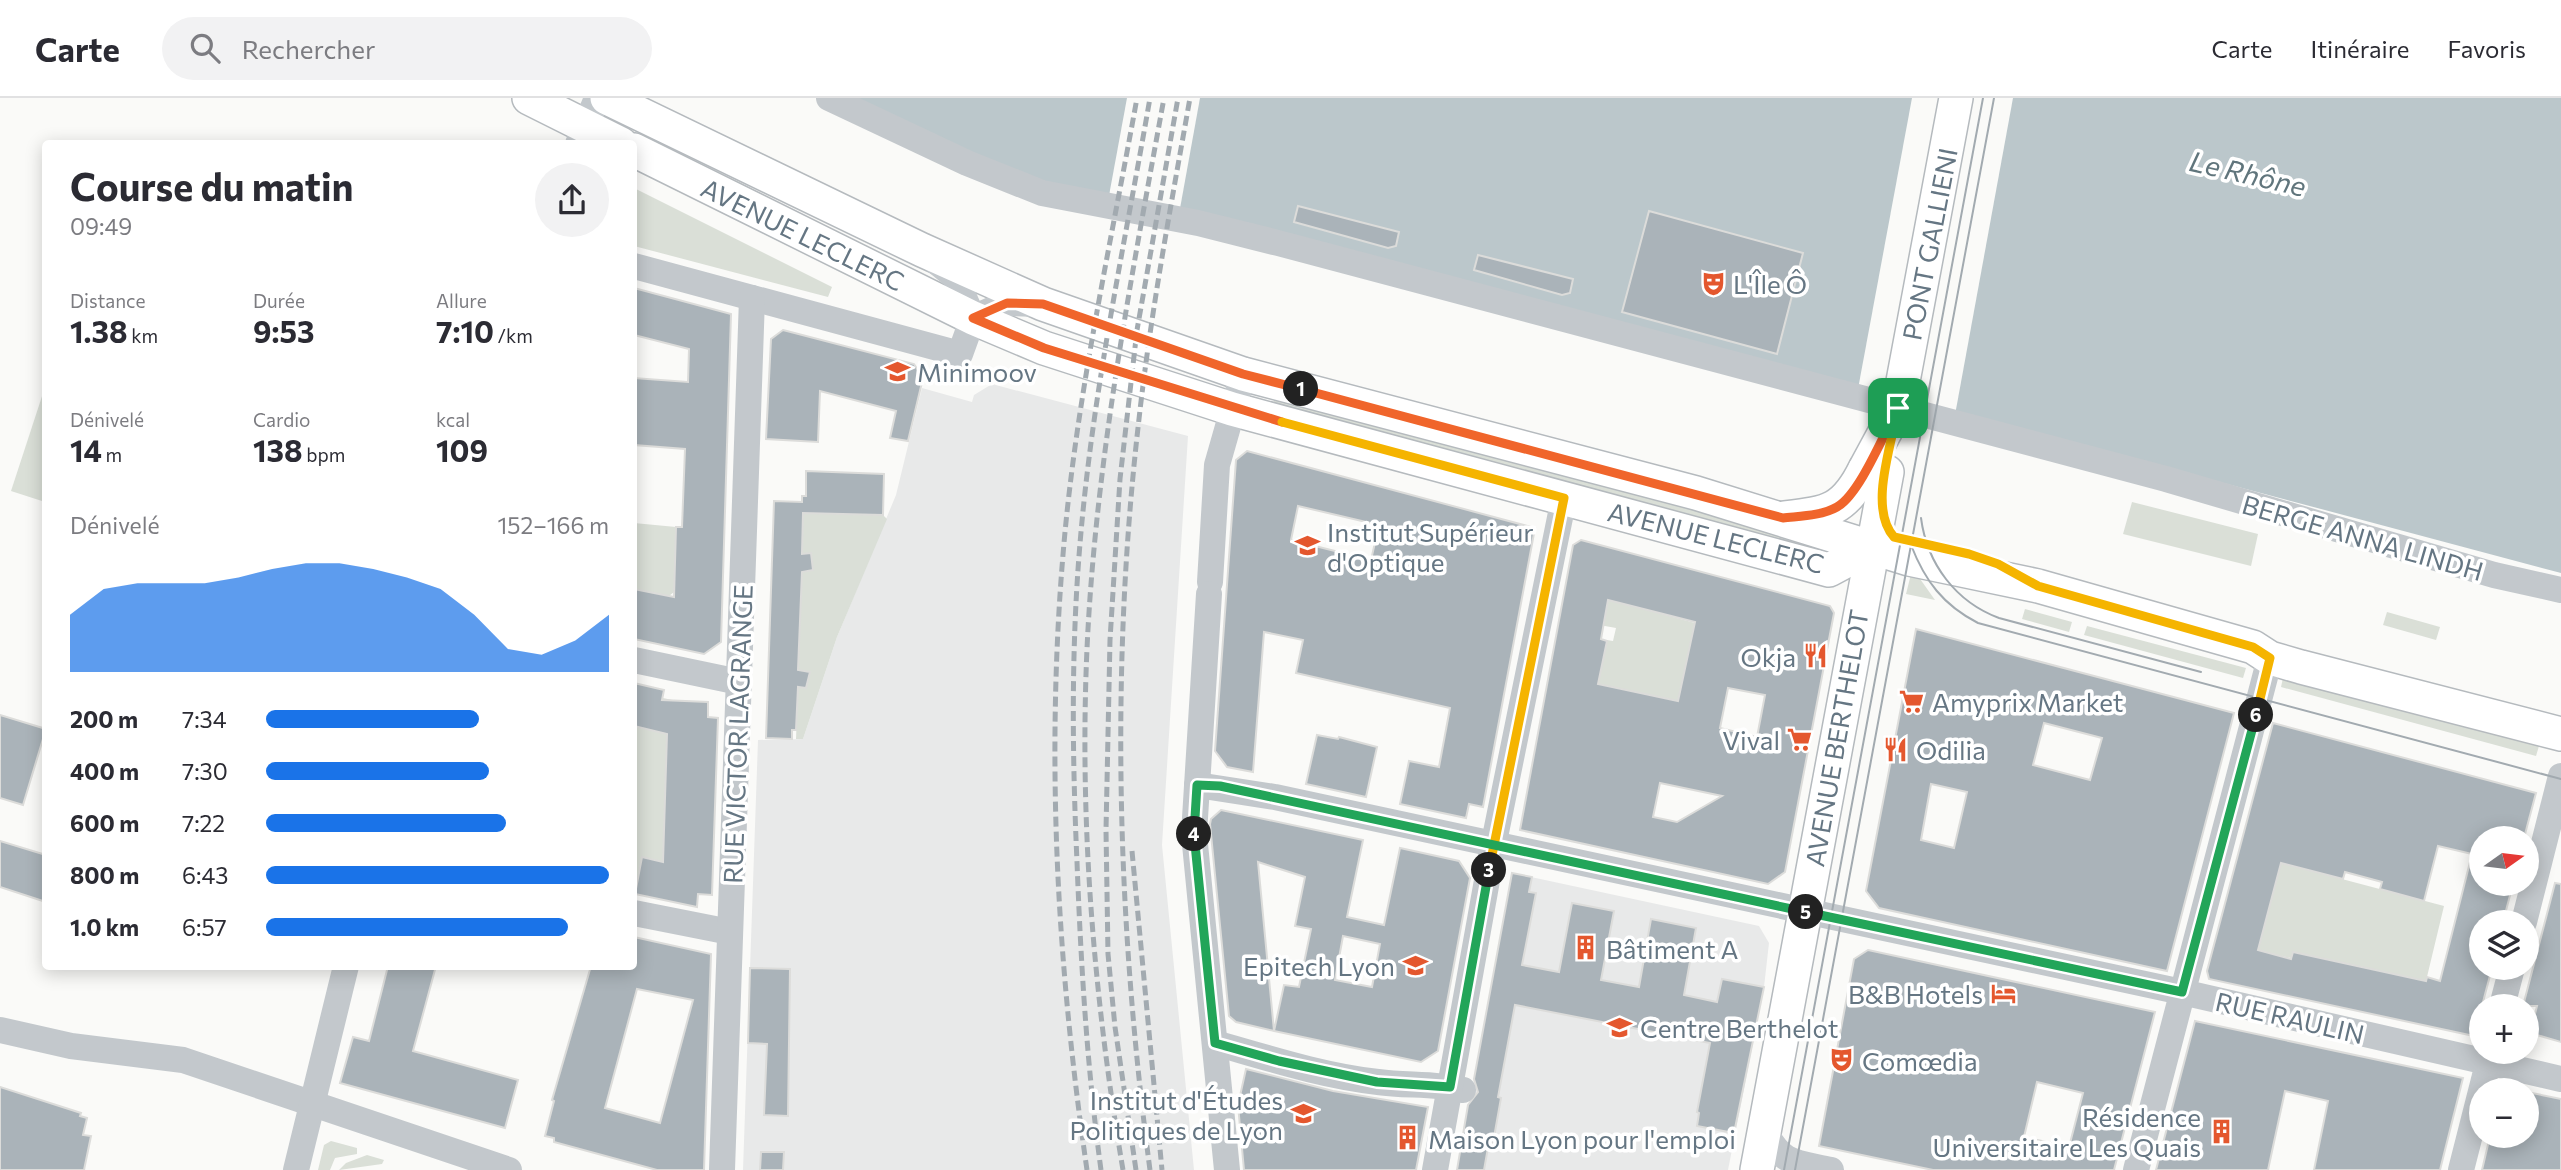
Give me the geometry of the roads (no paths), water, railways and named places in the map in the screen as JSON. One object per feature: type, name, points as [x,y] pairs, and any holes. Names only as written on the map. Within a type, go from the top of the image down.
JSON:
[{"type":"main road","points":[[529,98],[586,122],[615,140]]},
{"type":"main road","name":"AVENUE LECLERC","points":[[607,98],[922,250],[1043,304],[1243,374],[1783,518],[1872,547]]},
{"type":"main road","name":"PONT GALLIENI","points":[[1877,481],[1898,408],[1956,98]]},
{"type":"main road","name":"AVENUE LECLERC","points":[[637,151],[973,318],[1044,348],[1233,408],[1829,570],[1872,547]]},
{"type":"main road","points":[[1783,518],[1836,508],[1857,485],[1877,481],[1884,523],[1894,537],[1969,554],[1998,564],[2038,586]]},
{"type":"main road","name":"AVENUE BERTHELOT","points":[[1757,1170],[1872,547],[1877,481]]},
{"type":"main road","points":[[1872,547],[1909,559],[2038,586],[2253,647],[2270,658],[2561,734]]},
{"type":"street","name":"BERGE ANNA LINDH","points":[[829,98],[967,163],[1042,193],[1198,223],[1278,243],[2166,479],[2494,575],[2561,590]]},
{"type":"street","name":"AVENUE LECLERC","points":[[637,267],[960,354],[973,318],[955,277],[922,250]]},
{"type":"street","name":"RUE VICTOR LAGRANGE","points":[[722,1170],[752,298]]},
{"type":"street","name":"AVENUE LECLERC","points":[[973,318],[1007,303],[1043,304]]},
{"type":"street","points":[[1227,1170],[1194,834],[1217,465],[1243,374]]},
{"type":"street","points":[[1435,1170],[1457,1089],[1493,847],[1564,498]]},
{"type":"street","points":[[2136,1170],[2270,658]]},
{"type":"street","points":[[637,661],[739,682]]},
{"type":"street","points":[[2527,910],[2561,776]]},
{"type":"street","name":"RUE RAULIN","points":[[1197,785],[1275,797],[1493,847],[2469,1054]]},
{"type":"street","points":[[637,914],[730,932]]},
{"type":"street","points":[[296,1170],[345,970]]},
{"type":"street","points":[[0,1030],[71,1046],[183,1060],[509,1170]]},
{"type":"street","points":[[1215,1043],[1279,1061],[1377,1082],[1457,1089]]},
{"type":"street","points":[[2461,1170],[2488,1064]]},
{"type":"street","name":"RUE RAULIN","points":[[2510,1064],[2561,1079]]},
{"type":"street","points":[[1764,1129],[1775,1152],[1786,1160],[1831,1170]]},
{"type":"water","name":"Le Rhône","points":[[848,98],[2561,98],[2561,573],[1249,223],[1045,184]]},
{"type":"tram line","points":[[1784,1170],[1983,98]]},
{"type":"tram line","points":[[1795,1170],[1994,98]]},
{"type":"tram line","points":[[1921,518],[1924,535],[1937,566],[1957,591],[1984,611],[1999,618],[2201,672]]},
{"type":"tram line","points":[[1911,545],[1922,570],[1937,591],[1955,608],[1978,623],[2561,779]]},
{"type":"railway","points":[[1087,1170],[1076,1090],[1061,931],[1055,772],[1059,612],[1078,423],[1137,98]]},
{"type":"railway","points":[[1101,1170],[1088,1055],[1075,820],[1075,614],[1081,532],[1094,423],[1150,98]]},
{"type":"railway","points":[[1123,1170],[1103,1036],[1090,901],[1085,697],[1093,562],[1108,429],[1164,98]]},
{"type":"railway","points":[[1136,1170],[1115,1027],[1108,954],[1106,830],[1110,640],[1120,479],[1137,330],[1178,98]]},
{"type":"railway","points":[[1150,1170],[1130,983],[1124,889],[1121,794],[1124,606],[1130,513],[1144,379],[1190,98]]},
{"type":"railway","points":[[1132,851],[1162,1170]]},
{"type":"place","name":"L'Île Ô","points":[[1713,283]]},
{"type":"place","name":"Minimoov","points":[[897,371]]},
{"type":"place","name":"Institut Supérieur d'Optique","points":[[1307,546]]},
{"type":"place","name":"Okja","points":[[1816,656]]},
{"type":"place","name":"Amyprix Market","points":[[1912,701]]},
{"type":"place","name":"Vival","points":[[1800,739]]},
{"type":"place","name":"Odilia","points":[[1896,749]]},
{"type":"place","name":"Bâtiment A","points":[[1586,948]]},
{"type":"place","name":"Epitech Lyon","points":[[1415,965]]},
{"type":"place","name":"B&B Hotels","points":[[2003,993]]},
{"type":"place","name":"Centre Berthelot","points":[[1620,1027]]},
{"type":"place","name":"Comœdia","points":[[1842,1060]]},
{"type":"place","name":"Institut d'Études Politiques de Lyon","points":[[1303,1114]]},
{"type":"place","name":"Résidence Universitaire Les Quais","points":[[2221,1131]]},
{"type":"place","name":"Maison Lyon pour l'emploi","points":[[1408,1138]]}]
